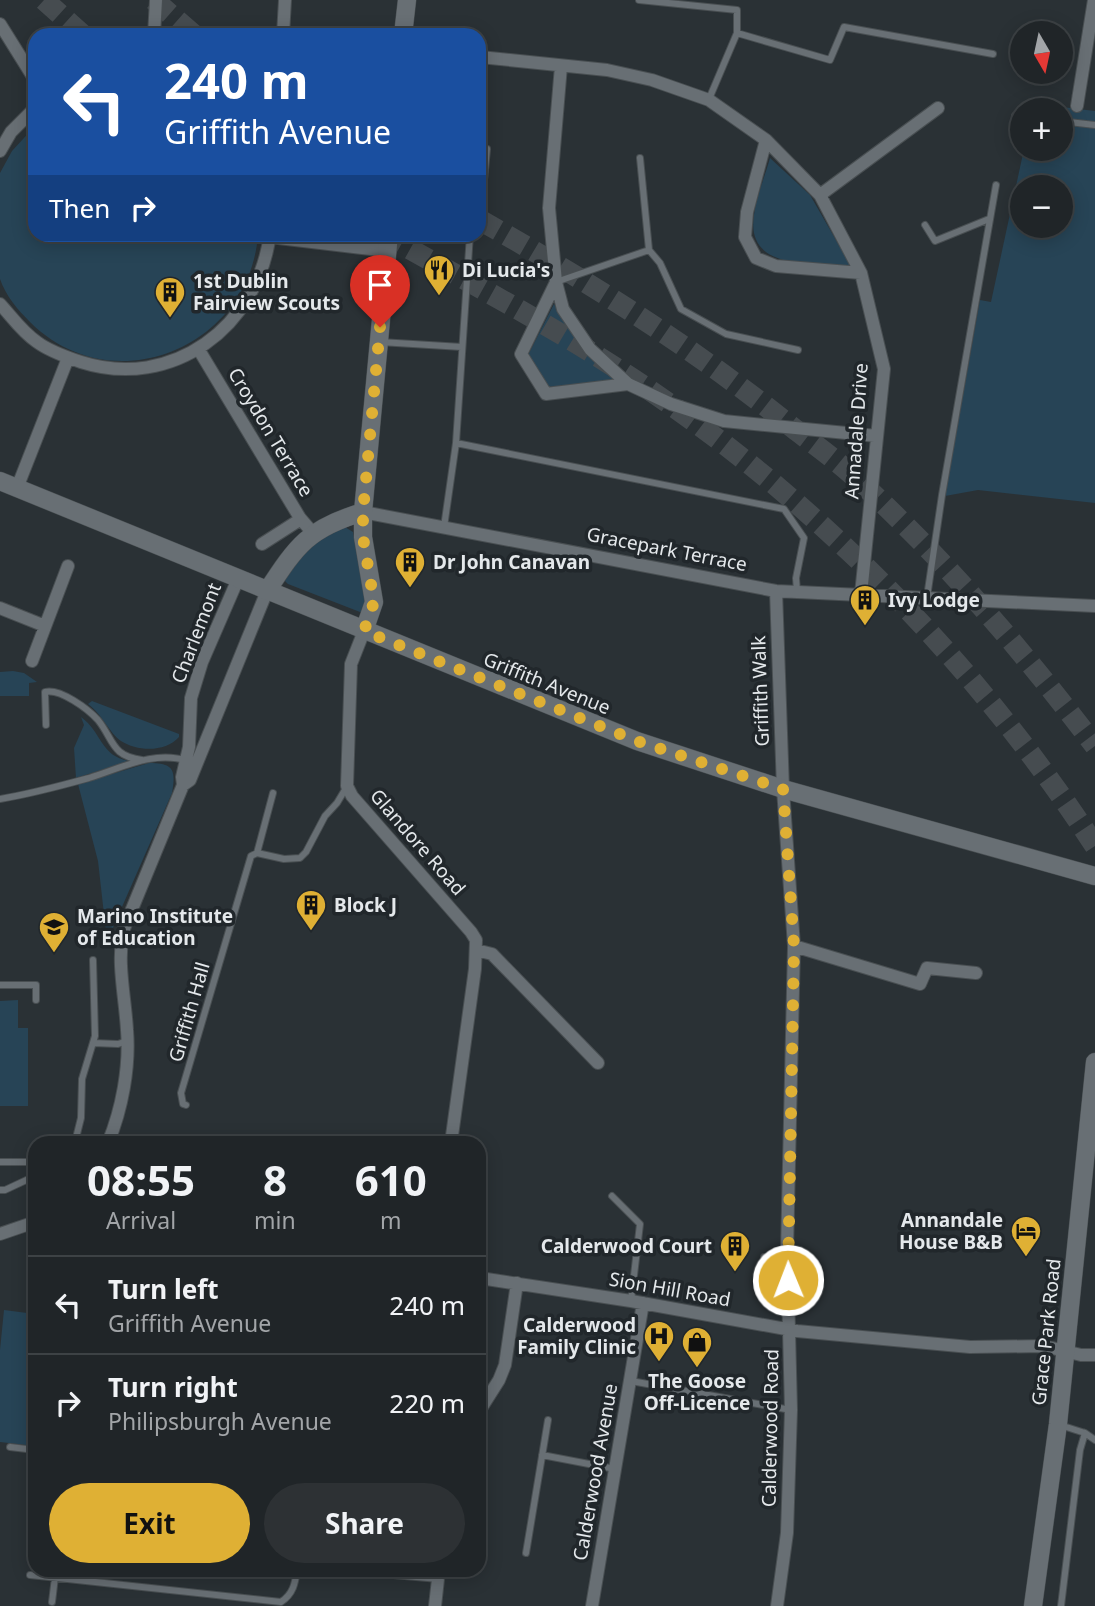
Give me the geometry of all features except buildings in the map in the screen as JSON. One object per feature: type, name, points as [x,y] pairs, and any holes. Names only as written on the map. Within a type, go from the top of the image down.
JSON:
[{"type":"main road","points":[[404,28],[407,0]]},
{"type":"main road","points":[[364,631],[374,602],[363,537],[363,512],[388,243]]},
{"type":"main road","name":"Griffith Avenue","points":[[8,484],[637,741],[783,789],[1095,876]]},
{"type":"main road","name":"Gracepark Terrace","points":[[267,591],[307,526],[363,512]]},
{"type":"main road","name":"Grace Park Road","points":[[1032,1606],[1058,1424],[1095,1062]]},
{"type":"street","points":[[154,28],[156,0]]},
{"type":"street","points":[[283,28],[285,0]]},
{"type":"street","points":[[1077,106],[1094,0]]},
{"type":"street","points":[[0,24],[28,68]]},
{"type":"street","name":"Annadale Drive","points":[[486,58],[607,70],[652,80],[709,100],[766,140],[820,195],[862,273],[884,369],[861,594]]},
{"type":"street","points":[[561,66],[549,208],[556,282],[563,310],[590,349],[628,384],[671,404],[724,421],[877,436]]},
{"type":"street","points":[[820,195],[938,108]]},
{"type":"street","points":[[0,151],[11,132],[28,115]]},
{"type":"street","points":[[766,140],[747,212],[745,237],[756,258],[776,266],[862,273]]},
{"type":"street","points":[[0,304],[38,344],[68,358],[117,370],[152,367],[199,350],[231,322],[247,302],[262,270],[269,242]]},
{"type":"street","points":[[556,282],[521,354],[546,394],[628,384]]},
{"type":"street","name":"Croydon Terrace","points":[[199,350],[307,526]]},
{"type":"street","points":[[8,484],[68,358]]},
{"type":"street","name":"Gracepark Terrace","points":[[363,512],[776,591],[1095,606]]},
{"type":"street","points":[[262,544],[307,526]]},
{"type":"street","points":[[32,661],[68,566]]},
{"type":"street","name":"Charlemont","points":[[192,763],[191,698],[202,662],[238,579]]},
{"type":"street","name":"Charlemont","points":[[110,1136],[123,1092],[127,1041],[119,957],[123,931],[183,785],[182,777],[192,763],[267,591]]},
{"type":"street","name":"Griffith Walk","points":[[776,591],[783,789]]},
{"type":"street","points":[[0,608],[45,626]]},
{"type":"street","name":"Glandore Road","points":[[364,631],[351,664],[347,786],[352,796],[471,932],[476,940],[476,950]]},
{"type":"street","name":"Calderwood Road","points":[[777,1606],[787,1533],[791,1410],[787,1260],[794,946],[783,789]]},
{"type":"street","points":[[794,946],[920,984],[928,968],[976,973]]},
{"type":"street","points":[[452,1136],[476,950],[492,954],[598,1063]]},
{"type":"street","points":[[0,1234],[28,1224]]},
{"type":"street","name":"Sion Hill Road","points":[[486,1279],[790,1329],[970,1347],[1044,1346],[1082,1355],[1095,1355]]},
{"type":"street","points":[[486,1401],[505,1365],[517,1283]]},
{"type":"street","name":"Calderwood Avenue","points":[[592,1606],[630,1380],[637,1302]]},
{"type":"street","points":[[435,1606],[439,1577]]},
{"type":"lane","points":[[639,0],[737,10],[737,33],[709,100]]},
{"type":"lane","points":[[737,33],[830,60],[844,27],[992,54]]},
{"type":"lane","points":[[1073,122],[1095,125]]},
{"type":"lane","points":[[486,167],[488,149]]},
{"type":"lane","points":[[639,158],[649,250],[660,263],[681,309],[726,334],[798,350]]},
{"type":"lane","points":[[927,599],[942,495],[996,185]]},
{"type":"lane","points":[[925,225],[935,240],[989,219]]},
{"type":"lane","points":[[444,527],[456,443],[469,242]]},
{"type":"lane","points":[[556,282],[649,250]]},
{"type":"lane","points":[[379,342],[462,346]]},
{"type":"lane","points":[[456,443],[784,509],[804,538],[796,578],[797,593]]},
{"type":"lane","points":[[46,725],[45,692],[52,691],[85,709],[99,721],[118,751],[134,759],[143,760]]},
{"type":"lane","points":[[0,799],[79,780],[143,760],[167,757],[192,763]]},
{"type":"lane","points":[[257,853],[284,859],[300,858],[347,786]]},
{"type":"lane","name":"Griffith Hall","points":[[186,1105],[183,1104],[181,1093],[249,862],[251,856],[257,853],[273,793]]},
{"type":"lane","points":[[76,1136],[81,1118],[82,1079],[93,1043],[96,1019],[93,961]]},
{"type":"lane","points":[[0,985],[36,985],[36,1000]]},
{"type":"lane","points":[[93,1043],[118,1044],[127,1041]]},
{"type":"lane","points":[[0,1162],[28,1162]]},
{"type":"lane","points":[[0,1189],[5,1190],[28,1178]]},
{"type":"lane","points":[[612,1196],[640,1224],[637,1302]]},
{"type":"lane","points":[[764,1257],[787,1260]]},
{"type":"lane","points":[[630,1380],[791,1410]]},
{"type":"lane","points":[[526,1553],[548,1420]]},
{"type":"lane","points":[[1058,1424],[1085,1433],[1095,1440]]},
{"type":"lane","points":[[1085,1433],[1095,1430]]},
{"type":"lane","points":[[1061,1606],[1080,1450],[1085,1433]]},
{"type":"lane","points":[[10,1447],[28,1449]]},
{"type":"lane","points":[[542,1455],[615,1469]]},
{"type":"lane","points":[[51,1602],[55,1577],[281,1602],[293,1590],[296,1577]]},
{"type":"lane","points":[[288,1597],[288,1606]]},
{"type":"shaded area","points":[[1073,108],[1095,111],[1095,503],[978,490],[945,496],[980,300],[991,302],[1010,214],[1010,238],[1073,238],[1073,175],[1018,175],[1021,161],[1073,161]]},
{"type":"shaded area","points":[[28,134],[28,242],[256,242],[249,275],[230,308],[204,334],[171,352],[136,360],[99,359],[63,346],[30,322],[16,307],[0,279],[0,173],[12,151]]},
{"type":"shaded area","points":[[770,158],[810,195],[851,266],[785,260],[771,255],[760,246],[754,233],[754,215]]},
{"type":"shaded area","points":[[554,304],[581,345],[615,380],[548,387],[528,355]]},
{"type":"shaded area","points":[[345,527],[353,532],[366,603],[364,612],[285,581],[295,562],[309,548]]},
{"type":"shaded area","points":[[0,672],[24,673],[37,682],[29,683],[29,696],[0,696]]},
{"type":"shaded area","points":[[92,701],[179,734],[179,737],[167,746],[159,748],[143,749],[128,745],[117,738],[88,704]]},
{"type":"shaded area","points":[[81,717],[112,754],[129,761],[76,778],[74,748],[84,725]]},
{"type":"shaded area","points":[[149,763],[164,764],[171,769],[174,779],[172,793],[107,941],[98,861],[78,784]]},
{"type":"shaded area","points":[[18,1000],[18,1028],[28,1028],[28,1106],[0,1106],[0,1001]]},
{"type":"shaded area","points":[[4,1310],[28,1313],[28,1445],[0,1442],[0,1350]]},
{"type":"tunnel","points":[[44,0],[75,28]]},
{"type":"tunnel","points":[[154,0],[186,28]]},
{"type":"tunnel","points":[[486,224],[603,293],[682,345],[844,468],[923,543],[983,608],[1095,746]]},
{"type":"tunnel","points":[[397,242],[605,361],[703,428],[768,479],[830,533],[889,590],[945,650],[1048,778],[1095,846]]},
{"type":"place","name":"Di Lucia's","points":[[439,297]]},
{"type":"place","name":"1st Dublin Fairview Scouts","points":[[170,319]]},
{"type":"place","name":"Dr John Canavan","points":[[410,589]]},
{"type":"place","name":"Ivy Lodge","points":[[865,627]]},
{"type":"place","name":"Block J","points":[[311,932]]},
{"type":"place","name":"Marino Institute of Education","points":[[54,954]]},
{"type":"place","name":"Annandale House B&B","points":[[1026,1258]]},
{"type":"place","name":"Calderwood Court","points":[[735,1273]]},
{"type":"place","name":"Calderwood Family Clinic","points":[[659,1363]]},
{"type":"place","name":"The Goose Off-Licence","points":[[697,1369]]},
{"type":"route","points":[[380,327],[363,512],[363,537],[374,602],[364,631],[637,741],[783,789],[794,946],[788,1280]]}]
